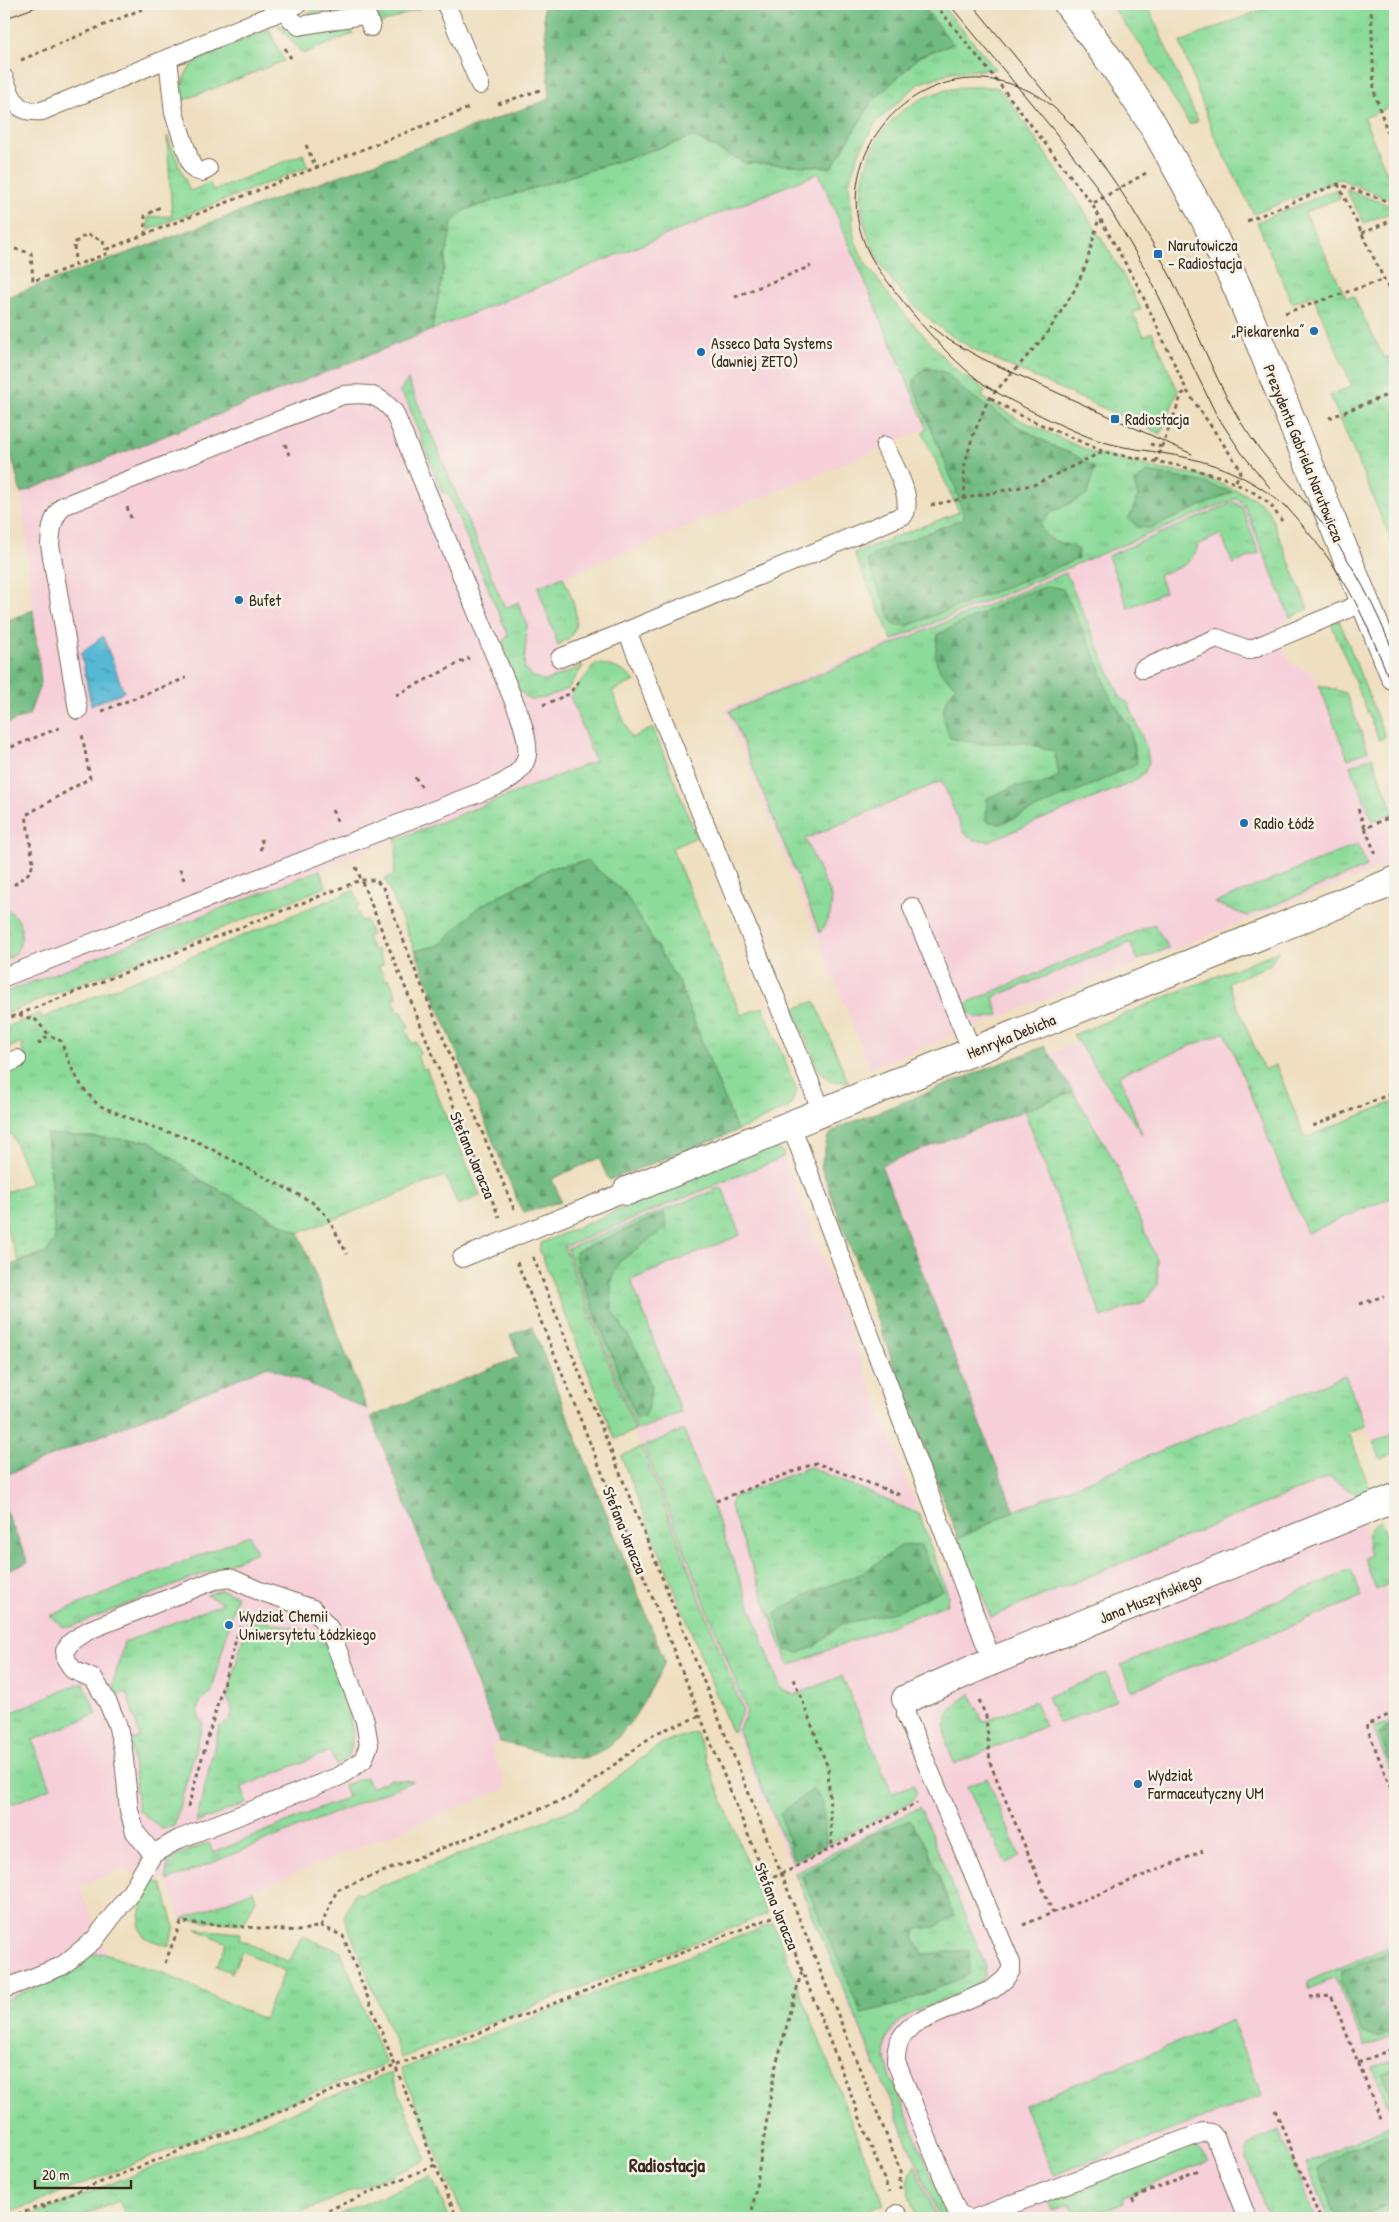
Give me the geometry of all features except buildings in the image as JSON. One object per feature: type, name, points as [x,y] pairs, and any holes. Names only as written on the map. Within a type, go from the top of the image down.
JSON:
[{"type":"street","name":"Prezydenta Gabriela Narutowicza","points":[[1075,6],[1152,125],[1204,217],[1238,289],[1395,676]]},
{"type":"street","name":"Henryka Debicha","points":[[627,1191],[1395,881]]},
{"type":"street","name":"Jana Muszyńskiego","points":[[906,1699],[1395,1498]]},
{"type":"lane","points":[[446,4],[483,93]]},
{"type":"lane","points":[[4,78],[12,99],[18,106],[29,113],[42,111],[292,6],[291,19],[299,26],[364,15],[368,18],[371,27]]},
{"type":"lane","points":[[168,58],[174,113],[191,164],[196,170],[202,172],[208,169]]},
{"type":"lane","points":[[4,977],[510,780],[522,768],[528,749],[527,736],[520,716],[394,412],[384,400],[362,394],[344,395],[62,506],[52,523],[50,545],[78,710]]},
{"type":"lane","points":[[560,658],[627,632],[904,516],[908,508],[907,497],[885,446]]},
{"type":"lane","points":[[1143,669],[1217,638],[1249,650],[1365,602]]},
{"type":"lane","points":[[627,632],[822,1112]]},
{"type":"lane","points":[[912,907],[972,1051]]},
{"type":"lane","points":[[791,1124],[934,1508],[980,1667]]},
{"type":"lane","points":[[462,1258],[627,1191]]},
{"type":"lane","points":[[4,1989],[62,1966],[95,1938],[131,1892],[153,1854],[179,1839],[340,1776],[363,1760],[369,1745],[365,1721],[329,1628],[313,1608],[256,1590],[230,1578],[215,1580],[89,1630],[72,1642],[65,1650],[66,1659],[74,1670],[94,1679],[108,1703],[117,1724],[123,1749],[129,1810],[135,1832],[153,1854]]},
{"type":"lane","points":[[906,1699],[906,1715],[1011,1963],[1011,1970],[1006,1979],[993,1989],[914,2024],[902,2033],[896,2047],[896,2062],[956,2209],[961,2216],[966,2218]]},
{"type":"lane","points":[[976,2218],[1204,2132],[1211,2132],[1216,2139],[1247,2218]]},
{"type":"path","points":[[13,63],[154,4]]},
{"type":"path","points":[[934,4],[990,72],[1092,204],[1138,286],[1187,391],[1241,470],[1235,483]]},
{"type":"path","points":[[1370,4],[1374,91],[1395,156]]},
{"type":"path","points":[[106,250],[316,168],[483,93],[490,107],[543,89]]},
{"type":"path","points":[[306,145],[316,168]]},
{"type":"path","points":[[1092,204],[1146,173]]},
{"type":"path","points":[[1338,184],[1395,302]]},
{"type":"path","points":[[1247,221],[1338,184],[1395,204]]},
{"type":"path","points":[[145,235],[145,216],[160,207]]},
{"type":"path","points":[[965,499],[964,467],[972,438],[990,398],[1046,335],[1074,291],[1086,264],[1099,218]]},
{"type":"path","points":[[1362,232],[1395,219]]},
{"type":"path","points":[[15,249],[31,252],[32,281],[75,266],[106,254],[103,241],[87,234],[74,242],[75,266]]},
{"type":"path","points":[[736,297],[811,266]]},
{"type":"path","points":[[1285,313],[1384,279]]},
{"type":"path","points":[[1156,462],[1182,394],[1187,391]]},
{"type":"path","points":[[1328,418],[1395,392]]},
{"type":"path","points":[[990,398],[1025,418],[1102,452],[1197,470],[1235,483],[1269,503],[1282,521]]},
{"type":"path","points":[[1150,444],[1162,447]]},
{"type":"path","points":[[908,508],[965,499],[1036,484],[1102,452]]},
{"type":"path","points":[[520,716],[570,694],[594,660],[597,644]]},
{"type":"path","points":[[396,694],[469,659],[466,650]]},
{"type":"path","points":[[14,885],[31,871],[33,862],[26,815],[90,778],[78,710]]},
{"type":"path","points":[[1358,809],[1378,859]]},
{"type":"path","points":[[1365,828],[1395,815]]},
{"type":"path","points":[[255,857],[263,844],[260,838]]},
{"type":"path","name":"Stefana Jaracza","points":[[346,844],[516,1236],[700,1716],[898,2216]]},
{"type":"path","points":[[4,1020],[361,880],[376,880],[384,889],[516,1236],[782,1873],[896,2159],[901,2185],[898,2216]]},
{"type":"path","points":[[17,1015],[36,1020],[49,1035],[61,1041],[70,1065],[82,1087],[98,1104],[141,1124],[196,1141],[312,1202],[327,1216],[347,1254]]},
{"type":"path","points":[[1313,1126],[1395,1092]]},
{"type":"path","points":[[1360,1304],[1384,1296]]},
{"type":"path","points":[[716,1501],[816,1463],[934,1508]]},
{"type":"path","points":[[179,1839],[242,1615],[256,1590]]},
{"type":"path","points":[[980,1667],[990,1763],[1053,1913]]},
{"type":"path","points":[[794,1679],[828,1768],[832,1847]]},
{"type":"path","points":[[1395,1712],[1366,1725],[1395,1799]]},
{"type":"path","points":[[321,1926],[337,1890],[573,1796],[656,1734],[700,1716]]},
{"type":"path","points":[[766,1879],[782,1873],[918,1802],[938,1787]]},
{"type":"path","points":[[1000,1935],[1203,1851]]},
{"type":"path","points":[[10,2218],[780,1914]]},
{"type":"path","points":[[165,1963],[181,1922],[298,1931],[321,1926],[343,1936],[457,2218]]},
{"type":"path","points":[[751,2218],[774,2069],[802,1970]]},
{"type":"path","points":[[1309,1997],[1331,1995],[1382,2122]]},
{"type":"path","points":[[1358,2063],[1395,2048]]},
{"type":"path","points":[[1275,2110],[1320,2218]]},
{"type":"path","points":[[1134,2202],[1132,2198],[1224,2159]]},
{"type":"path","points":[[326,2211],[435,2166]]},
{"type":"path","points":[[43,2205],[49,2218]]},
{"type":"shaded area","points":[[819,173],[927,428],[852,461],[539,587],[558,646],[570,696],[596,761],[102,955],[4,1002],[4,725],[29,715],[41,682],[21,493],[432,330]]},
{"type":"shaded area","name":"Radio Łódź","points":[[1237,498],[1244,504],[1290,617],[1276,630],[1289,662],[1312,672],[1317,686],[1347,693],[1395,814],[1395,862],[870,1068],[725,709]]},
{"type":"shaded area","points":[[1228,982],[1296,1145],[1395,1104],[1395,1433],[1373,1442],[1364,1418],[1328,1433],[1395,1616],[1395,2218],[937,2218],[734,1731],[743,1710],[563,1247],[784,1157],[942,1574],[1008,1547],[846,1136]]},
{"type":"shaded area","name":"Wydział Chemii Uniwersytetu Łódzkiego","points":[[268,1366],[367,1409],[500,1742],[491,1747],[507,1788],[182,1919],[167,1881],[122,1869],[79,1886],[110,1960],[4,2003],[4,1807],[44,1791],[4,1679],[4,1571],[28,1562],[4,1507],[4,1476]]},
{"type":"green space","points":[[329,4],[431,4],[380,24],[373,5],[303,15]]},
{"type":"green space","points":[[543,4],[921,4],[953,44],[920,56],[871,103],[832,167],[746,163],[693,137],[465,210],[452,223],[432,330],[21,493],[11,454],[4,456],[4,298],[550,99]]},
{"type":"green space","points":[[921,4],[941,4],[996,69],[952,72],[918,84],[876,122],[858,155],[849,183],[854,238],[864,261],[897,306],[949,363],[964,376],[986,390],[982,397],[1018,419],[1094,453],[1163,470],[1200,475],[1252,497],[1268,509],[1308,609],[1290,617],[1244,505],[1237,498],[892,640],[854,553],[959,512],[923,433],[927,428],[819,173],[432,330],[452,223],[465,210],[693,137],[746,163],[832,167],[871,103],[920,56],[952,44]]},
{"type":"green space","points":[[1110,4],[1147,4],[1198,121],[1190,125],[1142,47]]},
{"type":"green space","points":[[1276,4],[1395,4],[1395,105],[1364,118],[1395,193],[1395,202],[1340,179],[1254,214],[1213,133],[1180,42]]},
{"type":"green space","points":[[278,25],[304,31],[350,25],[353,34],[303,54]]},
{"type":"green space","points":[[269,29],[284,61],[181,101],[184,78],[197,60]]},
{"type":"green space","points":[[965,87],[997,87],[1008,99],[1078,202],[1127,282],[1141,309],[1133,313],[1144,336],[1152,332],[1178,391],[1161,434],[1001,362],[949,334],[908,299],[890,278],[876,256],[866,232],[862,206],[863,180],[871,153],[878,139],[887,126],[909,106],[935,93]]},
{"type":"green space","points":[[167,136],[190,191],[210,183],[213,191],[303,154],[308,167],[148,230],[148,217],[172,216]]},
{"type":"green space","points":[[1337,189],[1340,198],[1305,212],[1346,297],[1353,296],[1384,358],[1388,356],[1395,371],[1395,550],[1330,395],[1352,386],[1313,295],[1292,303],[1257,222]]},
{"type":"green space","points":[[1346,190],[1395,207],[1395,211],[1364,223]]},
{"type":"green space","points":[[926,367],[947,373],[966,392],[1014,424],[1057,448],[1075,455],[1095,468],[1087,495],[1052,512],[1040,525],[1051,539],[1079,550],[1078,559],[907,626],[893,624],[867,560],[878,552],[964,517],[955,487],[913,385],[915,378]]},
{"type":"green space","points":[[408,380],[505,608],[518,602],[527,625],[524,668],[534,677],[545,681],[583,666],[568,689],[544,698],[532,700],[519,690],[501,644],[508,635],[448,493],[442,493],[407,401],[399,392]]},
{"type":"green space","points":[[1147,472],[1198,481],[1233,492],[1151,528],[1137,527],[1129,518],[1138,496],[1134,483]]},
{"type":"green space","points":[[1234,502],[1242,507],[1259,553],[1233,564],[1221,534],[1198,545],[1188,562],[1159,575],[1165,592],[1128,608],[1108,556]]},
{"type":"green space","points":[[1066,573],[1120,697],[1129,704],[1147,750],[1149,762],[1144,773],[1133,782],[989,841],[974,840],[963,832],[942,781],[805,839],[832,899],[830,915],[820,933],[730,711]]},
{"type":"green space","points":[[563,577],[574,607],[576,623],[570,637],[558,646],[538,587]]},
{"type":"green space","points":[[1049,586],[1063,589],[1096,658],[1109,695],[1130,727],[1137,763],[1096,783],[1000,824],[986,821],[987,798],[1015,786],[1040,785],[1059,776],[1055,752],[1023,742],[981,744],[950,738],[943,711],[947,700],[956,686],[939,669],[936,658],[938,634],[1020,595]]},
{"type":"green space","points":[[33,610],[41,682],[29,715],[4,725],[4,622]]},
{"type":"green space","points":[[1339,620],[1385,737],[1379,740],[1331,623]]},
{"type":"green space","points":[[596,663],[617,669],[635,681],[612,691],[631,738],[653,728],[697,837],[672,848],[741,1015],[763,1007],[797,1091],[790,1107],[737,1131],[679,983],[587,861],[550,868],[477,908],[440,945],[415,951],[385,879],[394,875],[397,845],[395,840],[595,761],[570,696]]},
{"type":"green space","points":[[1319,685],[1346,693],[1368,751],[1348,759]]},
{"type":"green space","points":[[1372,757],[1394,813],[1373,821],[1350,766]]},
{"type":"green space","points":[[1358,844],[1367,867],[1247,916],[1215,903]]},
{"type":"green space","points":[[587,861],[624,892],[679,983],[737,1131],[609,1180],[599,1158],[552,1179],[561,1201],[525,1213],[520,1207],[415,951],[440,945],[477,908],[550,868]]},
{"type":"green space","points":[[320,870],[326,887],[4,1014],[4,993]]},
{"type":"green space","points":[[354,890],[360,906],[356,908],[361,921],[366,920],[372,935],[367,937],[373,951],[377,949],[384,964],[379,966],[385,980],[389,979],[397,997],[393,999],[399,1012],[402,1011],[409,1028],[406,1030],[412,1043],[416,1042],[420,1054],[417,1056],[423,1070],[426,1068],[480,1196],[458,1205],[445,1176],[299,1233],[201,1180],[150,1141],[47,1135],[55,1240],[46,1253],[19,1261],[4,1223],[4,1193],[31,1183],[12,1135],[4,1131],[4,1073],[25,1065],[21,1042],[4,1050],[4,1028],[40,1013],[42,1018]]},
{"type":"green space","points":[[4,910],[11,912],[16,917],[20,923],[21,931],[19,947],[10,958],[8,958],[4,948]]},
{"type":"green space","points":[[1154,924],[1169,948],[1138,960],[1130,943],[993,997],[999,1015],[987,1018],[974,1017],[964,1004]]},
{"type":"green space","points":[[1278,951],[1270,965],[1228,983],[1264,1070],[1276,1065],[1305,1138],[1395,1101],[1395,1196],[1307,1233],[1225,1032],[1119,1075],[1142,1134],[1073,1035]]},
{"type":"green space","points":[[815,1001],[848,1082],[831,1081],[818,1069],[794,1009]]},
{"type":"green space","points":[[1045,1046],[1073,1092],[881,1165],[1014,1511],[958,1539],[821,1167],[828,1136],[840,1127]]},
{"type":"green space","points":[[1073,1092],[1113,1158],[1157,1260],[1158,1284],[1145,1301],[1102,1318],[1024,1110]]},
{"type":"green space","points":[[47,1134],[150,1141],[201,1180],[299,1233],[367,1409],[268,1366],[4,1476],[4,1267],[46,1253],[55,1240]]},
{"type":"green space","points":[[762,1149],[782,1151],[784,1157],[564,1247],[635,1430],[615,1439],[539,1249],[541,1243]]},
{"type":"green space","points":[[722,1187],[740,1235],[631,1280],[681,1413],[637,1430],[567,1249]]},
{"type":"green space","points":[[664,1213],[667,1227],[619,1262],[611,1281],[612,1310],[637,1350],[651,1386],[649,1404],[644,1417],[636,1418],[577,1267],[575,1252]]},
{"type":"green space","points":[[532,1326],[665,1662],[631,1722],[619,1736],[606,1748],[593,1756],[579,1758],[550,1754],[500,1742],[371,1417],[519,1357],[510,1335]]},
{"type":"green space","points":[[1345,1375],[1366,1426],[1349,1433],[1371,1492],[1354,1492],[1330,1477],[991,1617],[981,1591],[972,1578],[958,1539],[1014,1511]]},
{"type":"green space","points":[[684,1430],[781,1689],[795,1695],[842,1676],[892,1793],[913,1785],[917,1793],[911,1802],[793,1862],[738,1731],[747,1711],[644,1446]]},
{"type":"green space","points":[[1395,1433],[1395,1453],[1381,1459],[1373,1442]]},
{"type":"green space","points":[[642,1447],[743,1710],[734,1731],[731,1731],[621,1456]]},
{"type":"green space","points":[[810,1467],[919,1514],[948,1595],[947,1604],[790,1665],[787,1662],[730,1506],[733,1497]]},
{"type":"green space","points":[[4,1507],[28,1562],[4,1571]]},
{"type":"green space","points":[[1381,1521],[1387,1537],[1391,1583],[1376,1590],[1364,1558],[1370,1555],[1368,1535],[1372,1527]]},
{"type":"green space","points":[[249,1535],[257,1552],[71,1627],[62,1626],[50,1616]]},
{"type":"green space","points":[[902,1545],[921,1546],[942,1590],[895,1612],[842,1624],[814,1647],[799,1653],[786,1650],[775,1613],[814,1591],[863,1573]]},
{"type":"green space","points":[[1351,1570],[1362,1597],[1132,1691],[1121,1665]]},
{"type":"green space","points":[[221,1590],[237,1595],[211,1693],[203,1699],[199,1706],[198,1714],[203,1723],[174,1826],[162,1829],[138,1810],[131,1740],[140,1737],[127,1692],[117,1695],[113,1684],[124,1642],[223,1603],[206,1595]]},
{"type":"green space","points":[[248,1618],[322,1634],[344,1693],[352,1726],[350,1752],[336,1766],[330,1751],[242,1787],[246,1803],[196,1823],[219,1727],[227,1722],[231,1716],[230,1703],[227,1699]]},
{"type":"green space","points":[[1106,1673],[1117,1700],[1059,1724],[1047,1697]]},
{"type":"green space","points":[[83,1682],[97,1714],[33,1740],[51,1788],[4,1807],[4,1717]]},
{"type":"green space","points":[[971,1694],[983,1722],[1035,1701],[1045,1726],[955,1764],[950,1754],[945,1734],[948,1716],[953,1708]]},
{"type":"green space","points":[[1395,1720],[1395,1782],[1373,1728]]},
{"type":"green space","points":[[1395,1724],[1395,1773],[1379,1734],[1385,1728]]},
{"type":"green space","points":[[696,1732],[767,1914],[401,2058],[344,1917],[355,1892],[361,1894],[578,1807],[662,1743]]},
{"type":"green space","points":[[366,1777],[371,1788],[391,1779],[413,1781],[167,1881],[166,1872],[168,1865],[178,1855],[209,1843],[213,1853],[348,1797],[344,1785]]},
{"type":"green space","points":[[987,1778],[1020,1857],[1006,1863],[967,1787]]},
{"type":"green space","points":[[813,1789],[823,1802],[826,1843],[794,1859],[780,1814]]},
{"type":"green space","points":[[920,1807],[986,1967],[985,1976],[979,1983],[963,1992],[912,2013],[898,2022],[889,2034],[886,2051],[889,2072],[949,2218],[940,2218],[795,1873]]},
{"type":"green space","points":[[910,1820],[927,1846],[954,1916],[935,1927],[917,1929],[913,1938],[923,1954],[969,1950],[969,1975],[897,2005],[861,2013],[801,1875],[869,1836]]},
{"type":"green space","points":[[150,1880],[162,1884],[175,1927],[169,1946],[148,1939],[140,1930],[140,1916]]},
{"type":"green space","points":[[253,1891],[256,1899],[244,1924],[182,1919]]},
{"type":"green space","points":[[773,1923],[884,2204],[850,2218],[464,2218],[401,2069]]},
{"type":"green space","points":[[196,1929],[240,1933],[239,1939],[289,1962],[302,1936],[341,1952],[386,2064],[4,2215],[4,2000],[73,1972],[90,1954],[101,1953],[163,1973],[263,2019],[285,1971],[242,1951],[232,1973],[216,1966],[227,1943]]},
{"type":"green space","points":[[1395,1944],[1395,2034],[1365,2047],[1335,1978],[1309,1989],[1307,1982]]},
{"type":"green space","points":[[1395,1949],[1395,2029],[1379,2037],[1363,2034],[1340,1981],[1342,1971]]},
{"type":"green space","points":[[1232,2020],[1262,2096],[1054,2175],[1024,2105]]},
{"type":"green space","points":[[1395,2059],[1395,2123],[1373,2068]]},
{"type":"green space","points":[[1395,2066],[1395,2109],[1383,2074]]},
{"type":"green space","points":[[391,2073],[427,2160],[287,2218],[218,2218],[217,2216],[211,2218],[127,2218],[119,2201],[76,2218],[24,2218]]},
{"type":"green space","points":[[1395,2123],[1395,2208],[1372,2218],[1329,2218],[1306,2163]]},
{"type":"green space","points":[[1279,2131],[1316,2218],[1270,2218],[1246,2159],[1249,2147],[1253,2143]]},
{"type":"green space","points":[[1384,2136],[1395,2137],[1395,2203],[1356,2218],[1339,2218],[1334,2214],[1318,2167],[1342,2152]]},
{"type":"green space","points":[[1196,2147],[1203,2152],[1209,2161],[1122,2198],[1124,2202],[1084,2218],[1076,2218],[1070,2204],[1052,2211],[1048,2202],[1184,2148]]},
{"type":"green space","points":[[915,2165],[937,2218],[917,2218],[908,2192],[909,2179]]},
{"type":"green space","points":[[431,2176],[449,2218],[358,2218],[359,2213],[346,2218],[330,2218]]},
{"type":"water","points":[[103,636],[124,692],[91,705],[81,653]]},
{"type":"tram line","points":[[4,19],[44,4]]},
{"type":"tram line","points":[[949,4],[1055,132],[1095,184],[1147,272],[1216,414],[1241,452],[1271,489]]},
{"type":"tram line","points":[[972,4],[1051,100]]},
{"type":"tram line","points":[[1075,128],[1041,97],[992,80],[951,82],[915,96],[886,122],[865,155],[856,193],[861,234],[882,274],[917,319],[942,347],[970,374],[1001,395],[1050,420],[1095,439],[1125,447],[1184,457],[1216,466],[1260,487],[1287,508]]},
{"type":"tram line","points":[[1071,123],[1118,186],[1146,231],[1183,302],[1218,379],[1242,424],[1271,463],[1313,511],[1345,555],[1372,604],[1395,656]]},
{"type":"tram line","points":[[930,326],[947,339],[981,358],[1192,454]]},
{"type":"tram line","points":[[1284,504],[1320,547],[1348,588],[1370,632],[1395,693]]},
{"type":"place","name":"Narutowicza - Radiostacja","points":[[1158,254]]},
{"type":"place","name":"„Piekarenka”","points":[[1314,331]]},
{"type":"place","name":"Asseco Data Systems (dawniej ZETO)","points":[[701,352]]},
{"type":"place","name":"Radiostacja","points":[[1115,419]]},
{"type":"place","name":"Bufet","points":[[239,600]]},
{"type":"place","name":"Radio Łódź","points":[[1244,823]]},
{"type":"place","name":"Wydział Chemii Uniwersytetu Łódzkiego","points":[[229,1625]]},
{"type":"place","name":"Wydział Farmaceutyczny UM","points":[[1138,1784]]},
{"type":"district","name":"Radiostacja","points":[[667,2165]]}]
